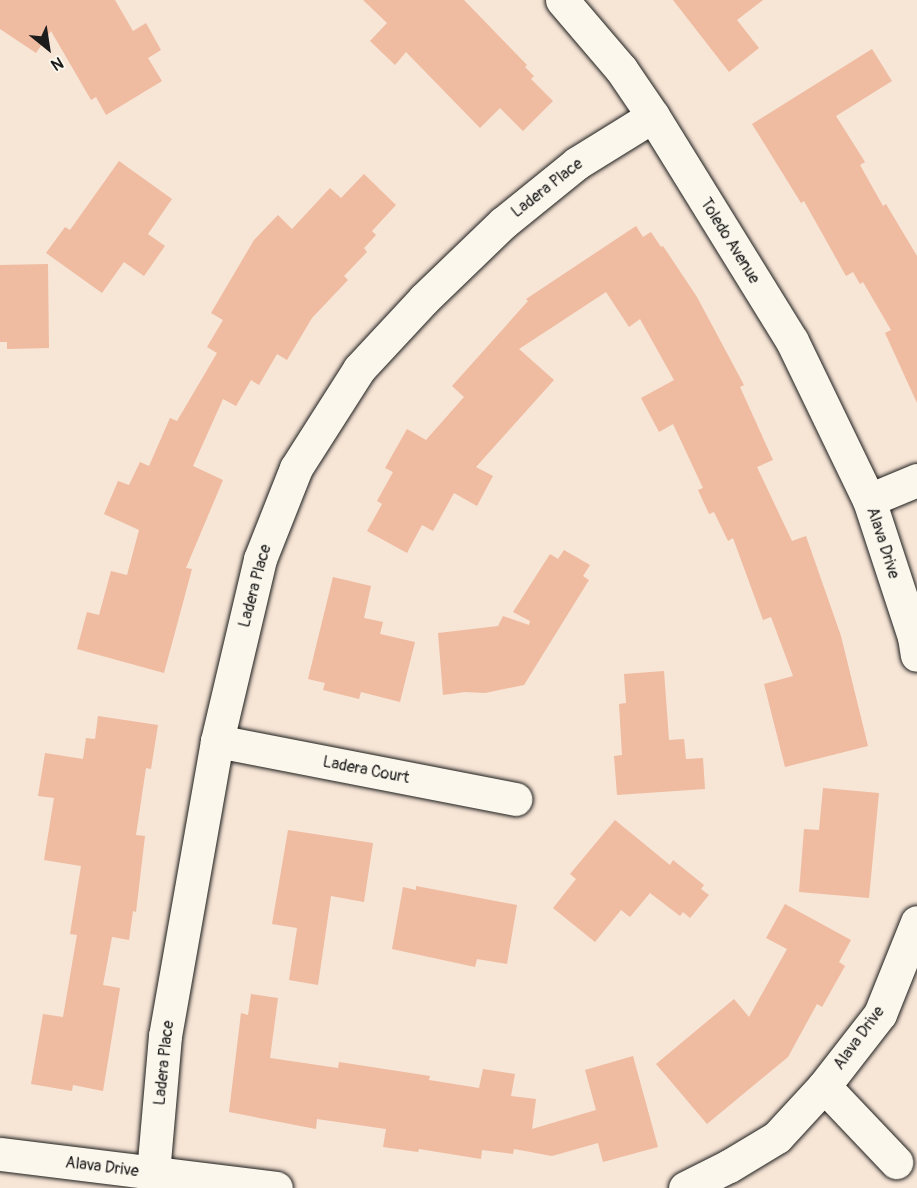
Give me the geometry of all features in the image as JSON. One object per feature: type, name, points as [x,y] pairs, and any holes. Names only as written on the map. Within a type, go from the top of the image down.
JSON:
[{"type":"street","name":"Toledo Avenue","points":[[562,0],[621,69],[653,116],[792,341],[869,500]]},
{"type":"street","name":"Ladera Place","points":[[153,1173],[165,1036],[217,741],[260,558],[296,468],[359,369],[424,299],[502,223],[577,163],[653,116]]},
{"type":"street","points":[[869,500],[917,480]]},
{"type":"street","name":"Alava Drive","points":[[869,500],[914,636],[917,656]]},
{"type":"street","name":"Ladera Court","points":[[217,741],[515,799]]},
{"type":"street","name":"Alava Drive","points":[[685,1188],[729,1166],[777,1137],[824,1086],[880,1014],[917,922]]},
{"type":"street","name":"Alava Drive","points":[[824,1086],[896,1162]]},
{"type":"street","name":"Alava Drive","points":[[0,1154],[276,1188]]},
{"type":"building","points":[[0,0],[115,0],[133,31],[146,23],[161,50],[148,58],[162,81],[106,115],[96,97],[91,100],[51,31],[36,53],[0,29]]},
{"type":"building","points":[[363,0],[464,0],[527,65],[525,67],[534,76],[531,79],[553,101],[523,131],[500,108],[480,128],[406,52],[395,65],[370,41],[387,23]]},
{"type":"building","points":[[673,0],[763,0],[737,20],[759,48],[729,72]]},
{"type":"building","points":[[872,49],[892,81],[836,116],[865,162],[860,165],[883,206],[886,204],[917,256],[917,403],[885,333],[891,330],[863,282],[860,284],[853,272],[846,276],[804,201],[801,203],[752,124]]},
{"type":"building","points":[[119,161],[172,199],[148,234],[165,246],[144,276],[124,262],[102,293],[46,253],[65,227],[70,230]]},
{"type":"building","points":[[364,174],[396,205],[372,231],[376,235],[364,248],[367,252],[344,276],[348,280],[312,318],[287,360],[277,354],[259,385],[251,380],[236,406],[223,399],[193,466],[223,480],[186,568],[192,569],[164,673],[77,649],[87,612],[99,615],[111,571],[127,575],[139,530],[104,514],[118,481],[129,485],[140,462],[149,466],[170,418],[177,421],[217,353],[207,347],[223,320],[211,313],[254,240],[278,215],[292,229],[330,188],[341,198]]},
{"type":"building","points":[[636,226],[643,237],[651,232],[661,247],[663,246],[697,297],[744,385],[740,387],[773,460],[757,467],[792,541],[806,536],[841,636],[868,746],[785,767],[764,684],[793,676],[771,617],[763,620],[733,538],[728,541],[714,512],[709,514],[698,490],[703,488],[673,424],[659,432],[641,398],[674,380],[640,319],[629,327],[606,292],[519,349],[554,380],[476,467],[493,476],[477,506],[454,493],[433,531],[422,525],[407,553],[367,531],[382,504],[377,501],[393,472],[385,468],[407,429],[426,440],[464,397],[452,386],[528,301],[526,299]]},
{"type":"building","points":[[48,264],[49,348],[7,349],[7,342],[0,342],[0,265]]},
{"type":"building","points":[[564,550],[590,565],[583,576],[589,580],[524,685],[485,693],[465,692],[443,695],[438,633],[498,626],[503,616],[529,625],[530,621],[513,612],[550,554],[558,559]]},
{"type":"building","points":[[333,577],[371,586],[364,618],[383,622],[380,634],[415,642],[400,702],[361,692],[359,699],[323,690],[325,683],[308,679]]},
{"type":"building","points":[[664,671],[669,740],[684,739],[686,759],[703,758],[705,789],[617,795],[614,756],[622,755],[619,704],[626,703],[624,674]]},
{"type":"building","points":[[98,716],[158,725],[151,769],[146,768],[136,835],[145,836],[136,912],[133,911],[129,940],[112,937],[103,985],[120,988],[103,1091],[73,1085],[72,1091],[31,1084],[43,1014],[63,1017],[77,935],[70,934],[81,866],[44,860],[54,798],[38,796],[45,753],[83,759],[86,738],[95,739]]},
{"type":"building","points":[[823,788],[879,793],[869,898],[799,892],[804,829],[819,830]]},
{"type":"building","points":[[615,820],[670,865],[673,860],[704,885],[701,889],[709,895],[690,918],[683,912],[680,916],[650,893],[630,917],[621,910],[595,942],[553,908],[576,879],[570,874]]},
{"type":"building","points":[[288,830],[373,843],[364,902],[331,896],[318,985],[289,980],[297,928],[272,924]]},
{"type":"building","points":[[416,886],[517,905],[507,964],[477,959],[475,967],[392,949],[403,887],[416,890]]},
{"type":"building","points":[[785,904],[851,940],[839,962],[845,966],[822,1007],[817,1004],[788,1057],[707,1124],[656,1064],[734,999],[749,1017],[787,949],[766,938]]},
{"type":"building","points":[[251,994],[278,998],[270,1058],[338,1068],[339,1062],[430,1076],[429,1080],[479,1088],[483,1069],[515,1074],[511,1096],[536,1099],[532,1129],[596,1110],[585,1070],[633,1056],[658,1147],[603,1162],[598,1143],[552,1156],[514,1149],[513,1154],[482,1150],[481,1159],[419,1149],[418,1152],[383,1147],[386,1129],[317,1119],[316,1129],[229,1112],[241,1013],[248,1015]]}]
